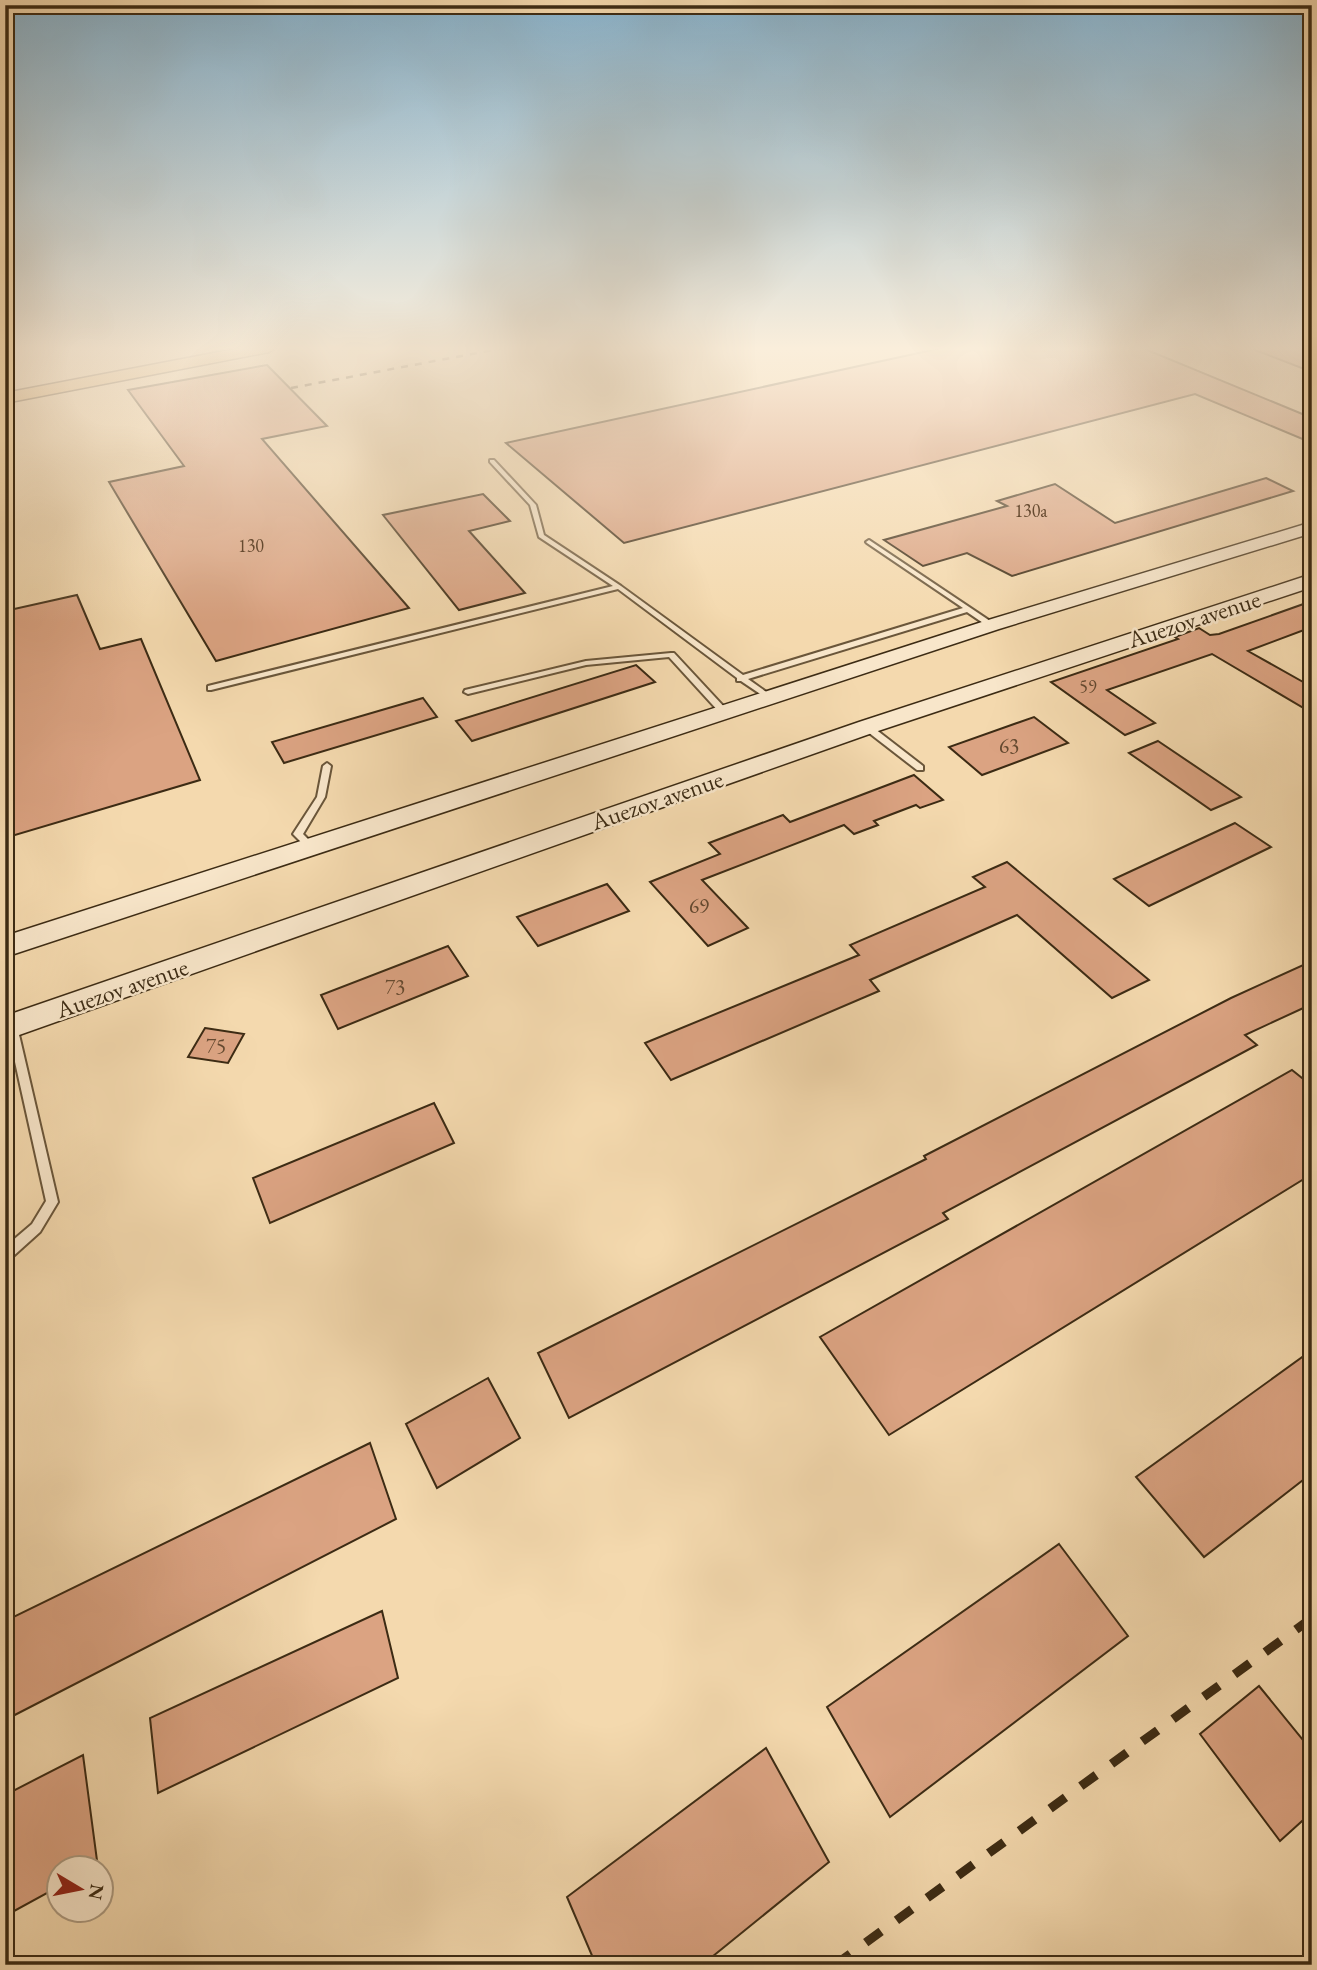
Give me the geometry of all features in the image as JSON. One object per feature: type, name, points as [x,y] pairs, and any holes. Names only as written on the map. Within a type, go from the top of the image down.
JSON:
[{"type":"main road","points":[[5,947],[992,625],[1312,527]]},
{"type":"main road","name":"Auezov avenue","points":[[9,1027],[867,727],[1312,580]]},
{"type":"lane","points":[[492,461],[533,505],[541,536],[619,587],[769,698]]},
{"type":"lane","points":[[869,542],[992,625]]},
{"type":"lane","points":[[211,688],[619,587]]},
{"type":"lane","points":[[740,678],[968,609]]},
{"type":"lane","points":[[468,692],[586,663],[671,654],[724,712]]},
{"type":"lane","points":[[867,727],[920,768]]},
{"type":"lane","points":[[311,847],[298,835],[321,797],[327,766]]},
{"type":"lane","points":[[5,1255],[36,1228],[51,1202],[9,1027]]},
{"type":"building","points":[[164,439],[262,439],[409,608],[216,661],[109,482],[184,466]]},
{"type":"building","points":[[525,439],[1023,439],[624,543],[506,443]]},
{"type":"building","points":[[1266,478],[1293,491],[1012,576],[967,553],[923,566],[884,540],[1007,506],[997,501],[1055,484],[1115,523]]},
{"type":"building","points":[[483,494],[510,521],[469,531],[525,593],[459,610],[383,515]]},
{"type":"building","points":[[77,595],[100,649],[141,639],[200,780],[5,838],[5,611]]},
{"type":"building","points":[[1312,601],[1312,627],[1248,651],[1312,687],[1312,713],[1212,654],[1107,690],[1155,723],[1125,735],[1051,682],[1178,639],[1175,637],[1199,628],[1210,635],[1219,634]]},
{"type":"building","points":[[636,665],[655,682],[472,741],[456,721]]},
{"type":"building","points":[[423,698],[437,717],[284,763],[272,742]]},
{"type":"building","points":[[1034,717],[1068,743],[982,775],[949,747]]},
{"type":"building","points":[[1158,741],[1241,797],[1211,810],[1129,753]]},
{"type":"building","points":[[914,775],[943,800],[920,808],[916,805],[874,821],[878,825],[854,834],[844,825],[702,880],[748,928],[708,946],[650,882],[720,854],[709,843],[783,815],[790,822]]},
{"type":"building","points":[[1235,823],[1271,847],[1149,906],[1114,879]]},
{"type":"building","points":[[1007,862],[1149,980],[1112,998],[1017,915],[870,980],[879,991],[671,1080],[645,1043],[859,955],[850,945],[985,887],[973,877]]},
{"type":"building","points":[[607,884],[629,911],[538,946],[517,917]]},
{"type":"building","points":[[448,946],[468,976],[338,1029],[321,995]]},
{"type":"building","points":[[1312,961],[1312,1004],[1245,1035],[1257,1045],[943,1213],[948,1219],[569,1418],[538,1353],[926,1159],[924,1156],[1231,998]]},
{"type":"building","points":[[205,1028],[244,1034],[228,1063],[188,1057]]},
{"type":"building","points":[[1292,1070],[1312,1086],[1312,1174],[889,1435],[820,1337]]},
{"type":"building","points":[[434,1103],[454,1143],[270,1223],[253,1178]]},
{"type":"building","points":[[1312,1350],[1312,1473],[1204,1557],[1136,1477]]},
{"type":"building","points":[[488,1378],[520,1438],[437,1488],[406,1424]]},
{"type":"building","points":[[370,1443],[396,1519],[5,1720],[5,1621]]},
{"type":"building","points":[[1059,1544],[1128,1636],[890,1817],[827,1707]]},
{"type":"building","points":[[382,1611],[398,1678],[158,1793],[150,1718]]},
{"type":"building","points":[[1259,1686],[1312,1751],[1312,1812],[1280,1841],[1200,1734]]},
{"type":"building","points":[[766,1748],[829,1862],[702,1965],[596,1965],[567,1897]]},
{"type":"building","points":[[83,1755],[96,1854],[46,1854],[46,1894],[5,1916],[5,1795]]},
{"type":"railway","points":[[835,1965],[1312,1618]]}]
